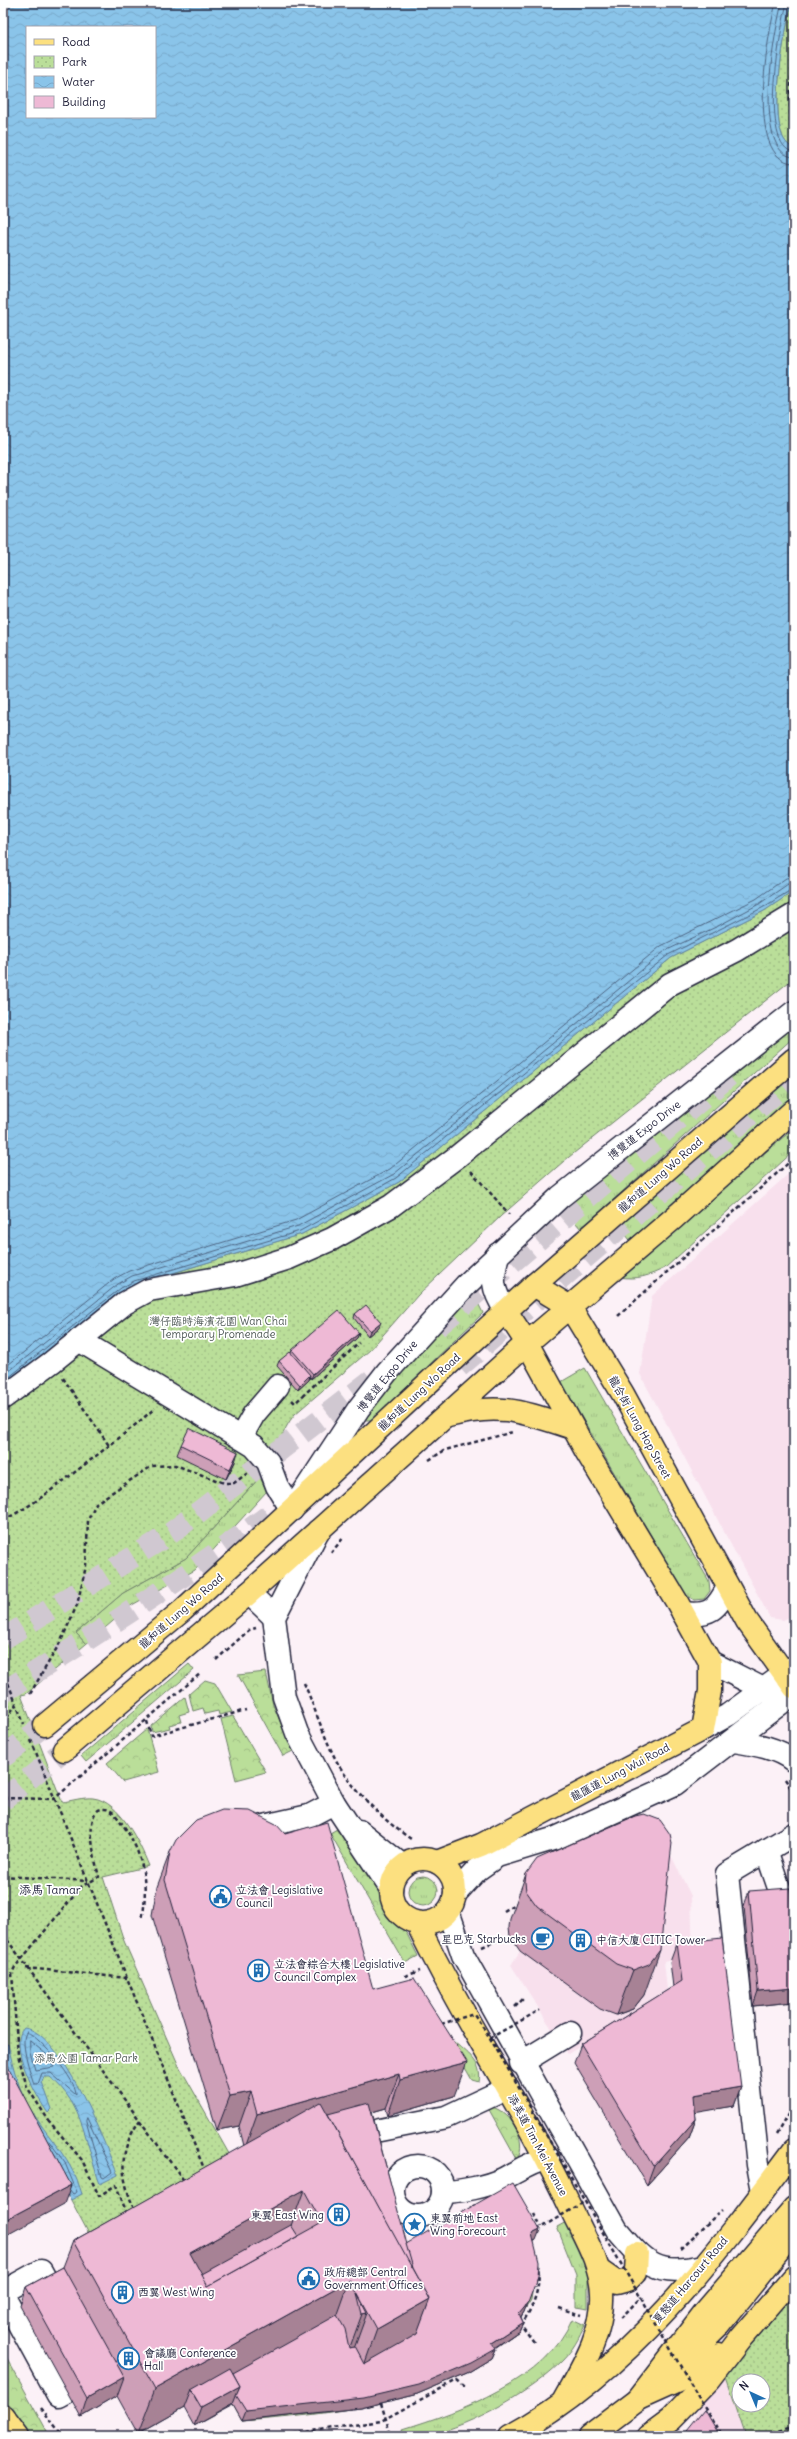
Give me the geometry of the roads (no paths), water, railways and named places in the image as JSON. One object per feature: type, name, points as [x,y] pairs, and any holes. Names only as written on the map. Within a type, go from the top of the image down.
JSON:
[{"type":"main road","name":"龍和道 Lung Wo Road","points":[[33,1728],[183,1610],[534,1285],[794,1058]]},
{"type":"main road","points":[[64,1750],[249,1594],[527,1343],[674,1218],[794,1110]]},
{"type":"main road","name":"龍合街 Lung Hop Street","points":[[534,1285],[570,1307],[623,1394],[747,1621],[790,1684]]},
{"type":"main road","points":[[506,1311],[527,1343],[573,1428],[683,1613],[710,1662],[710,1691],[703,1728]]},
{"type":"main road","points":[[447,1416],[485,1409],[511,1409],[573,1428]]},
{"type":"main road","name":"龍匯道 Lung Wui Road","points":[[403,1866],[420,1859],[436,1862],[481,1845],[703,1728]]},
{"type":"main road","points":[[403,1866],[395,1876],[391,1889],[395,1907],[408,1920],[417,1923],[434,1922],[452,1902],[451,1875],[436,1862]]},
{"type":"main road","name":"添美道 Tim Mei Avenue","points":[[417,1923],[437,1965],[548,2158],[600,2271],[602,2294],[597,2336],[564,2400]]},
{"type":"main road","name":"夏慤道 Harcourt Road","points":[[510,2436],[564,2400],[610,2365],[663,2315],[763,2191],[794,2150]]},
{"type":"main road","points":[[638,2399],[705,2312],[794,2208]]},
{"type":"main road","points":[[589,2436],[638,2399],[684,2361],[720,2324],[794,2232]]},
{"type":"main road","points":[[600,2271],[617,2283],[628,2280],[636,2272],[637,2254]]},
{"type":"main road","points":[[648,2436],[666,2428],[709,2380],[742,2337],[794,2277]]},
{"type":"main road","points":[[638,2399],[696,2373],[742,2337]]},
{"type":"main road","points":[[3,2416],[18,2436]]},
{"type":"street","points":[[3,1398],[125,1302],[149,1290],[235,1275],[289,1258],[332,1239],[391,1206],[458,1156],[670,984],[737,950],[794,915]]},
{"type":"street","name":"博覽道 Expo Drive","points":[[292,1510],[359,1408],[387,1372],[466,1284],[560,1196],[794,1012]]},
{"type":"street","points":[[498,1254],[493,1278],[493,1288],[506,1311]]},
{"type":"street","points":[[78,1340],[254,1446],[266,1460],[276,1486],[292,1510]]},
{"type":"street","points":[[241,1437],[254,1414],[278,1386]]},
{"type":"street","points":[[318,1531],[274,1621],[284,1697],[296,1733],[340,1812],[391,1889]]},
{"type":"street","points":[[683,1613],[696,1614],[710,1611],[720,1602],[728,1587]]},
{"type":"street","points":[[249,1594],[274,1621]]},
{"type":"street","points":[[710,1662],[765,1689]]},
{"type":"street","points":[[703,2266],[674,2271],[656,2268],[637,2254],[617,2230],[521,2063],[463,1955],[452,1902],[477,1870],[498,1856],[556,1838],[675,1784],[734,1741],[790,1684]]},
{"type":"street","name":"龍匯道 Lung Wui Road","points":[[703,1728],[728,1715],[765,1689],[790,1684]]},
{"type":"street","points":[[734,1741],[759,1745],[787,1756],[794,1761]]},
{"type":"street","points":[[228,1835],[309,1816],[340,1812],[403,1866]]},
{"type":"street","points":[[763,2191],[758,2165],[727,1874],[794,1834]]},
{"type":"street","points":[[766,1850],[779,1888]]},
{"type":"street","points":[[521,2063],[570,2033]]},
{"type":"street","points":[[380,2130],[446,2117],[508,2088]]},
{"type":"street","points":[[443,2192],[453,2192],[502,2180],[536,2161],[548,2158]]},
{"type":"street","points":[[68,2319],[41,2271],[3,2294],[58,2396],[98,2374],[90,2360]]},
{"type":"water","points":[[3,3],[792,3],[782,51],[778,89],[778,107],[779,123],[782,135],[787,143],[794,149],[794,891],[764,911],[671,958],[399,1182],[302,1234],[136,1284],[123,1291],[3,1387]]},
{"type":"water","points":[[24,2028],[38,2034],[53,2048],[67,2067],[92,2115],[118,2175],[100,2184],[77,2113],[61,2088],[50,2077],[44,2077],[42,2082],[52,2109],[48,2113],[43,2106],[31,2084],[21,2058],[19,2046],[20,2036]]},
{"type":"water","points":[[8,2044],[14,2071],[28,2105],[40,2124],[67,2160],[78,2181],[82,2194],[71,2200],[3,2073],[3,2046]]},
{"type":"tunnel","points":[[437,1327],[732,1073]]},
{"type":"tunnel","points":[[459,1367],[794,1077]]},
{"type":"tunnel","points":[[3,1639],[171,1533],[381,1373]]},
{"type":"tunnel","points":[[3,1692],[150,1599],[292,1498]]},
{"type":"tunnel","points":[[3,1757],[45,1725]]},
{"type":"tunnel","points":[[3,1800],[64,1750]]},
{"type":"place","name":"立法會 Legislative Council","points":[[221,1896]]},
{"type":"place","name":"星巴克 Starbucks","points":[[542,1939]]},
{"type":"place","name":"中信大廈 CITIC Tower","points":[[581,1940]]},
{"type":"place","name":"立法會綜合大樓 Legislative Council Complex","points":[[258,1970]]},
{"type":"place","name":"東翼 East Wing","points":[[339,2215]]},
{"type":"place","name":"東翼前地 East Wing Forecourt","points":[[414,2224]]},
{"type":"place","name":"政府總部 Central Government Offices","points":[[308,2278]]},
{"type":"place","name":"西翼 West Wing","points":[[122,2292]]},
{"type":"place","name":"會議廳 Conference Hall","points":[[128,2359]]},
{"type":"district","name":"添馬 Tamar","points":[[50,1889]]},
{"type":"park label","name":"灣仔臨時海濱花園 Wan Chai Temporary Promenade","points":[[218,1327]]},
{"type":"park label","name":"添馬公園 Tamar Park","points":[[86,2058]]}]
